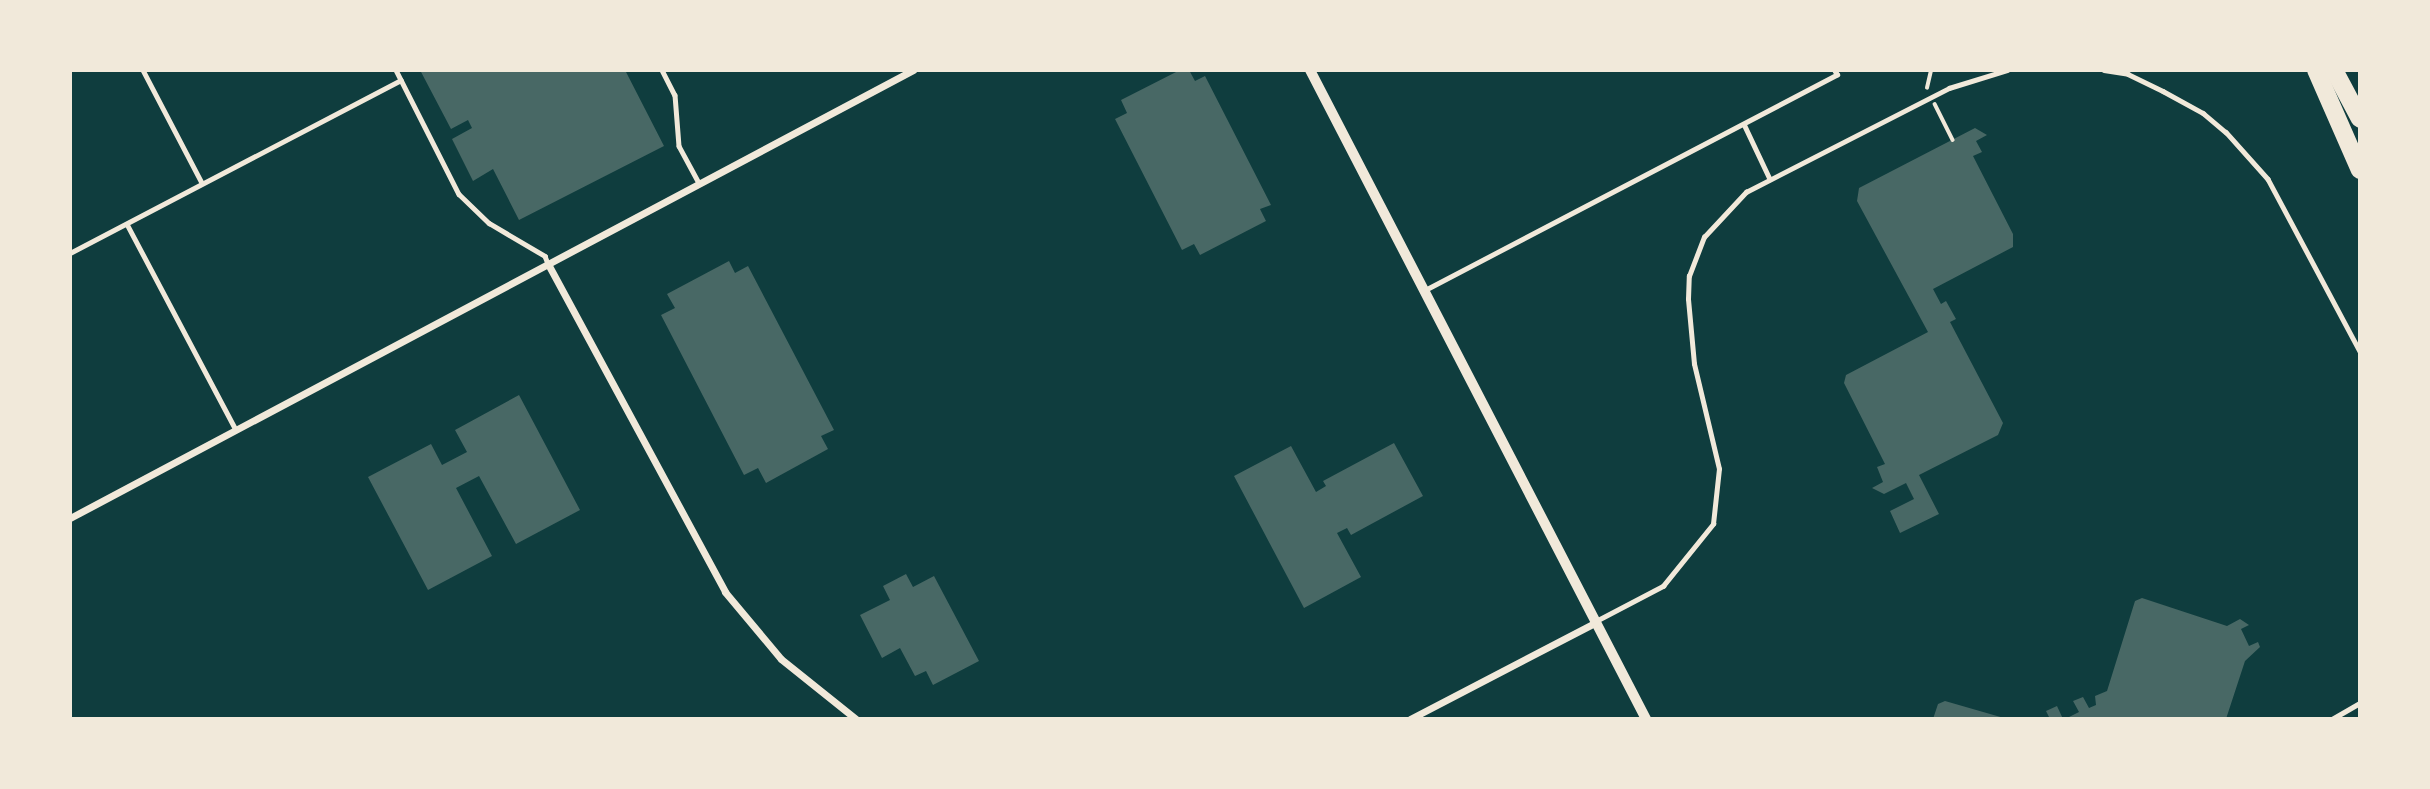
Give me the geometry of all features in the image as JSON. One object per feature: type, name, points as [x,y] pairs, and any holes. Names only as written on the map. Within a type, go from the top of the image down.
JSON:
[{"type":"highway","points":[[2316,70],[2360,170]]},
{"type":"highway","points":[[2334,70],[2360,120]]},
{"type":"street","points":[[70,518],[913,70]]},
{"type":"street","points":[[1310,70],[1646,719]]},
{"type":"street","points":[[548,264],[710,570],[781,659],[856,719]]},
{"type":"street","points":[[1410,719],[1595,622]]},
{"type":"lane","points":[[143,70],[202,183]]},
{"type":"lane","points":[[396,70],[459,194],[489,223],[545,256],[548,264]]},
{"type":"lane","points":[[662,70],[675,95],[679,146],[699,184]]},
{"type":"lane","points":[[1424,291],[1837,75],[1834,70]]},
{"type":"lane","points":[[1595,622],[1663,586],[1713,524],[1719,469],[1694,364],[1689,276],[1704,237],[1718,218],[1746,192],[1770,179],[1949,88],[2007,70]]},
{"type":"lane","points":[[2104,70],[2128,74],[2163,91],[2203,113],[2226,132],[2268,179],[2360,351]]},
{"type":"lane","points":[[70,253],[401,79]]},
{"type":"lane","points":[[1744,124],[1770,179]]},
{"type":"lane","points":[[127,224],[236,430]]},
{"type":"lane","points":[[2332,719],[2360,703]]},
{"type":"building","points":[[420,70],[625,70],[664,146],[519,220],[493,169],[473,181],[452,139],[472,128],[468,120],[451,129]]},
{"type":"building","points":[[1180,70],[1189,70],[1195,81],[1205,76],[1271,205],[1260,209],[1266,221],[1200,255],[1194,244],[1182,250],[1115,119],[1127,113],[1121,100]]},
{"type":"building","points":[[1975,128],[1987,135],[1976,141],[1982,152],[1973,156],[2013,234],[2013,247],[1933,289],[1941,304],[1946,301],[1956,319],[1950,322],[2003,423],[1998,435],[1919,475],[1939,514],[1900,533],[1890,511],[1914,499],[1906,483],[1884,494],[1872,488],[1883,482],[1877,467],[1885,464],[1844,383],[1846,375],[1928,332],[1857,201],[1859,188]]},
{"type":"building","points":[[729,261],[735,273],[748,266],[834,430],[821,436],[828,449],[766,483],[758,468],[744,475],[661,315],[675,308],[667,294]]},
{"type":"building","points":[[519,395],[580,510],[516,544],[479,476],[456,488],[492,556],[428,590],[368,477],[431,444],[442,465],[467,452],[455,430]]},
{"type":"building","points":[[1394,443],[1423,496],[1351,535],[1347,528],[1337,533],[1361,577],[1304,608],[1234,476],[1291,446],[1316,492],[1326,486],[1323,481]]},
{"type":"building","points":[[906,574],[913,587],[934,576],[979,661],[933,685],[926,671],[915,676],[900,648],[882,658],[860,615],[890,600],[883,586]]},
{"type":"building","points":[[2142,598],[2227,626],[2240,619],[2249,625],[2241,629],[2249,646],[2258,642],[2260,647],[2245,661],[2226,719],[2065,719],[2079,712],[2073,701],[2083,697],[2089,708],[2096,705],[2095,696],[2107,691],[2135,601]]},
{"type":"building","points":[[1945,701],[2004,719],[1933,719],[1938,704]]},
{"type":"building","points":[[2057,706],[2063,719],[2050,719],[2046,711]]}]
